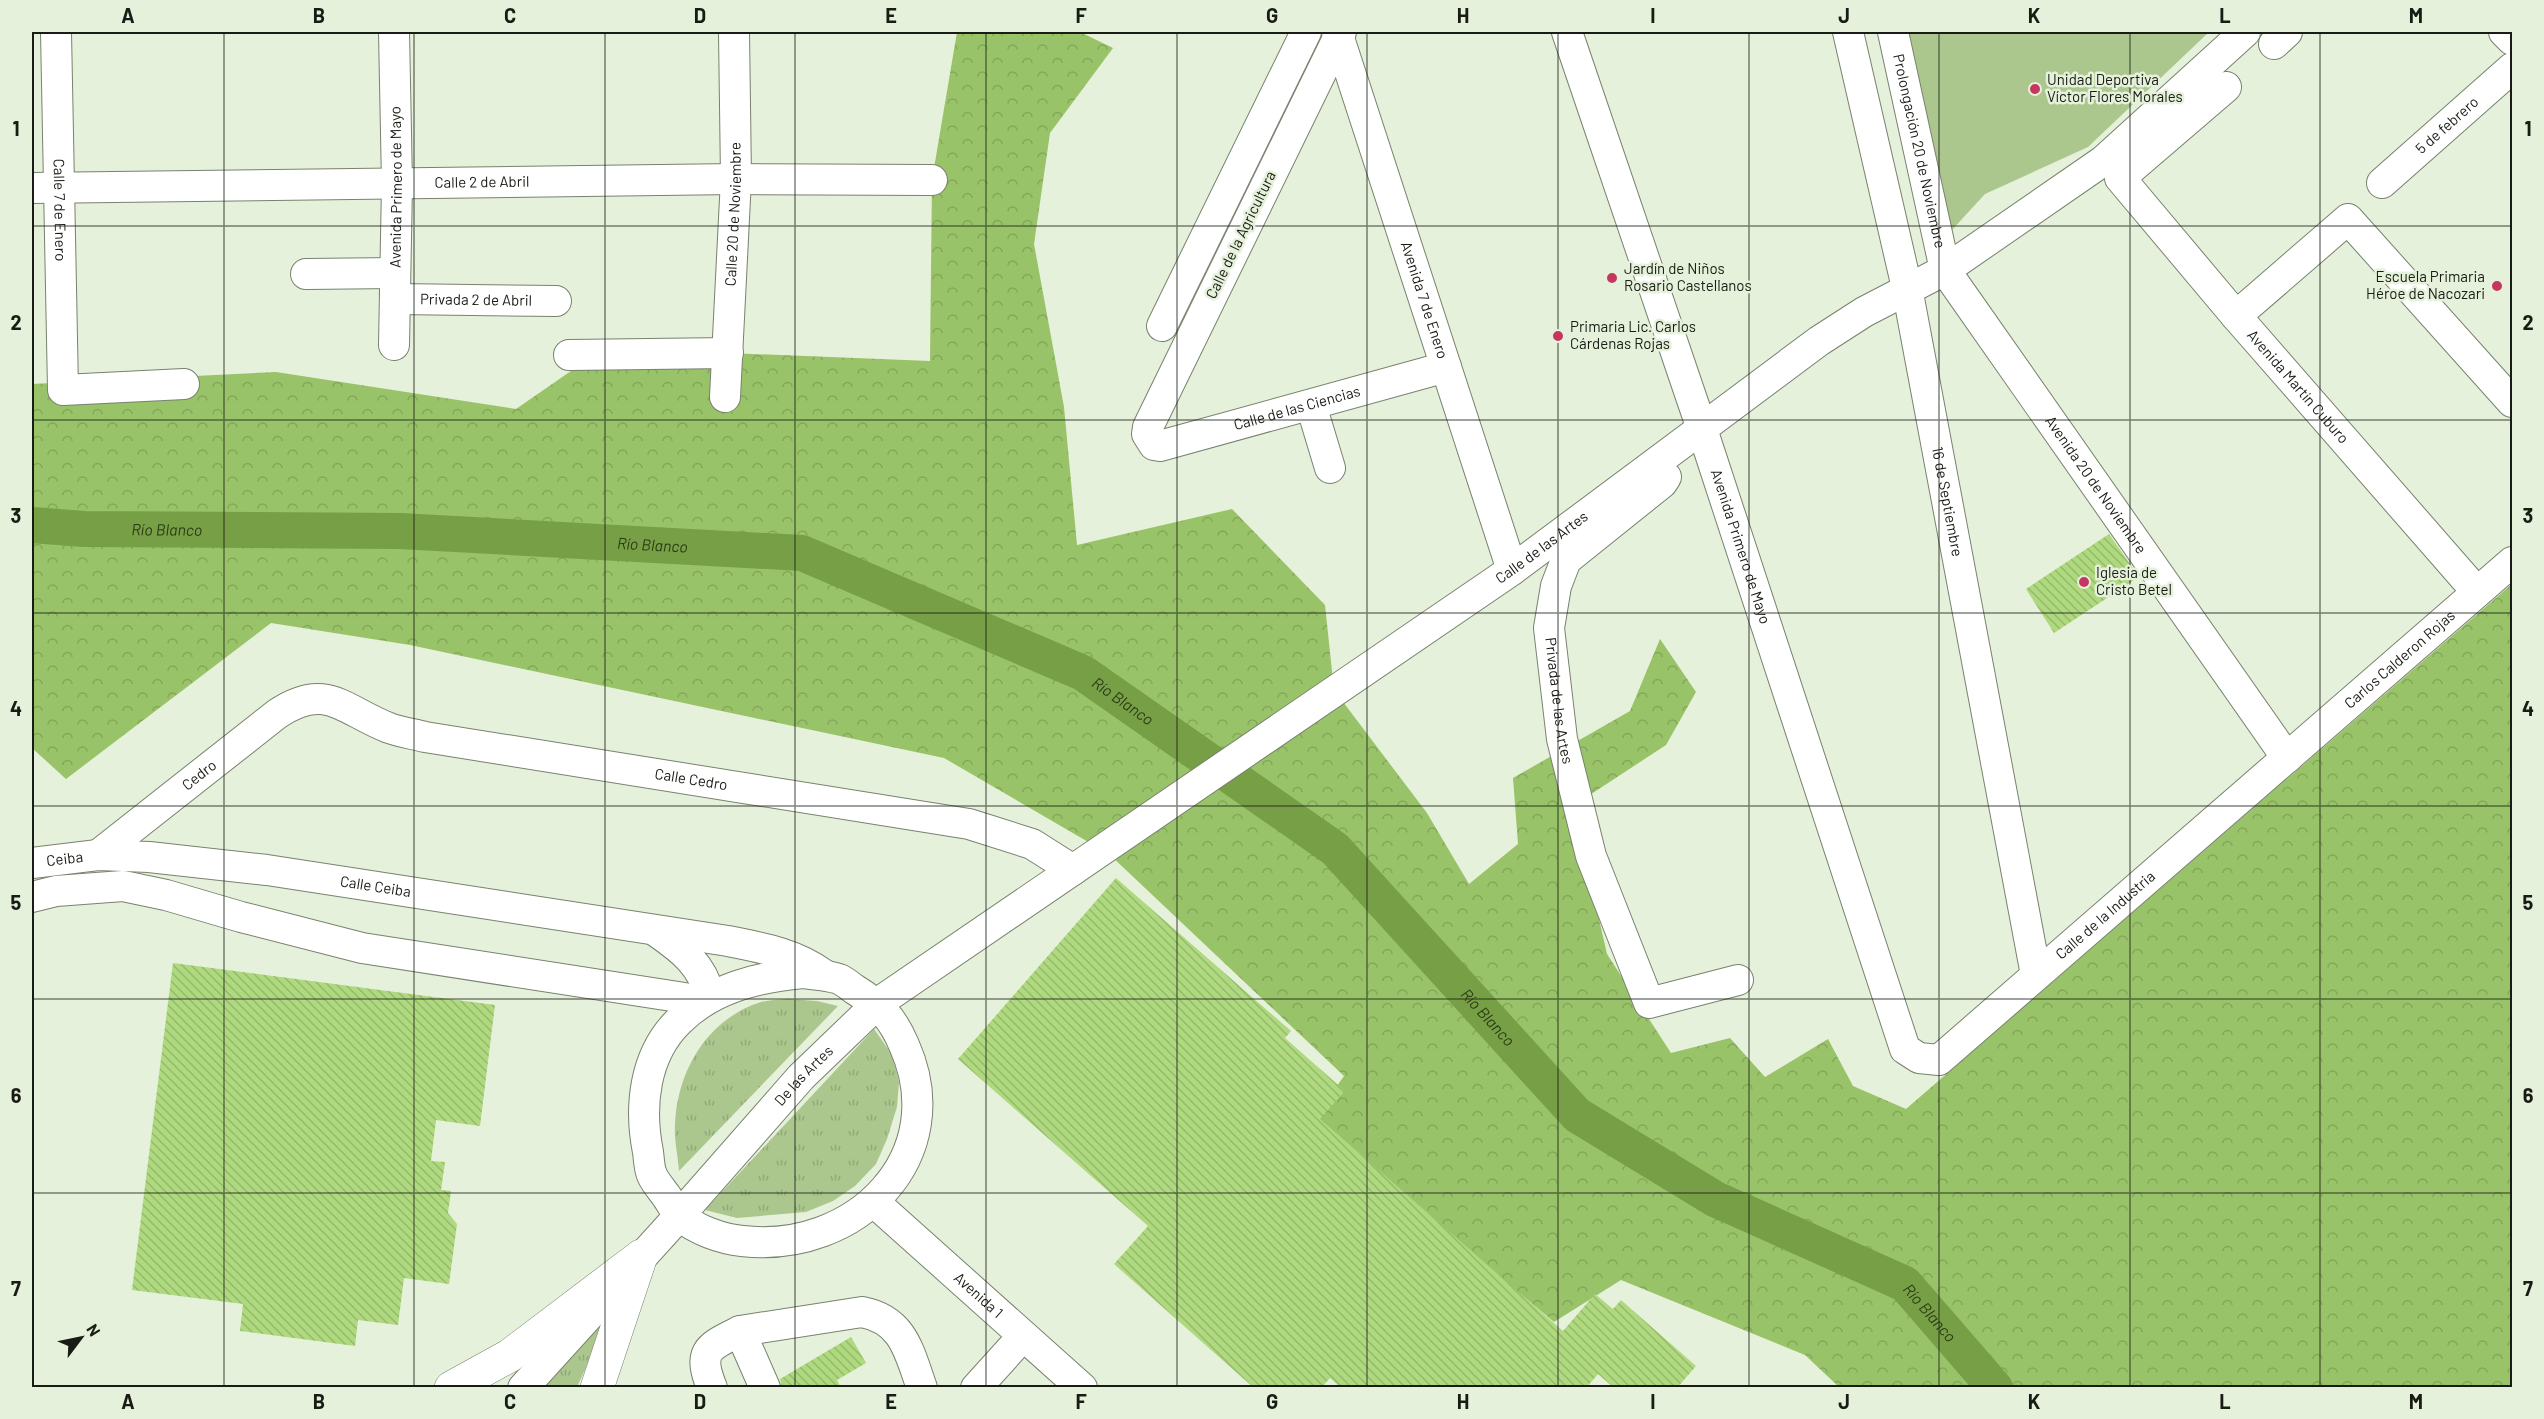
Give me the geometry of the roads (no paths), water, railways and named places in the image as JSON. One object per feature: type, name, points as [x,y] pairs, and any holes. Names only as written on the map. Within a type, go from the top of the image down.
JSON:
[{"type":"highway","points":[[451,1388],[509,1356],[641,1256]]},
{"type":"highway","points":[[597,1388],[641,1256]]},
{"type":"street","name":"Calle 7 de Enero","points":[[56,32],[45,188],[63,390],[184,384]]},
{"type":"street","name":"Avenida Primero de Mayo","points":[[394,32],[396,184],[394,345]]},
{"type":"street","name":"Calle 20 de Noviembre","points":[[725,397],[735,179],[734,32]]},
{"type":"street","name":"Calle de la Agricultura","points":[[1161,326],[1306,32]]},
{"type":"street","name":"Avenida Primero de Mayo","points":[[1567,32],[1695,434],[1905,1049],[1919,1058]]},
{"type":"street","name":"16 de Septiembre","points":[[1848,32],[1907,288],[2036,975]]},
{"type":"street","name":"Prolongación 20 de Noviembre","points":[[1893,32],[1945,270]]},
{"type":"street","name":"Calle de las Artes","points":[[1138,825],[1512,570],[1819,341],[1864,312],[1945,270],[2103,161],[2245,32]]},
{"type":"street","points":[[2504,32],[2512,40]]},
{"type":"street","name":"Calle de la Agricultura","points":[[1149,440],[1148,427],[1339,33]]},
{"type":"street","name":"Avenida 7 de Enero","points":[[1339,33],[1512,570]]},
{"type":"street","name":"5 de febrero","points":[[2382,183],[2512,68]]},
{"type":"street","name":"Avenida Martín Cuburo","points":[[2226,87],[2120,178],[2236,316],[2476,592]]},
{"type":"street","name":"Calle 2 de Abril","points":[[45,188],[735,179],[932,180]]},
{"type":"street","points":[[2236,316],[2348,219],[2512,402]]},
{"type":"street","name":"Avenida 20 de Noviembre","points":[[1945,270],[2287,758]]},
{"type":"street","name":"Privada 2 de Abril","points":[[306,274],[395,286],[556,300]]},
{"type":"street","points":[[569,355],[728,353]]},
{"type":"street","name":"Calle de las Ciencias","points":[[1149,440],[1154,445],[1160,446],[1446,367]]},
{"type":"street","points":[[1311,405],[1330,468]]},
{"type":"street","name":"Privada de las Artes","points":[[1695,434],[1662,483],[1566,560],[1556,586],[1549,628],[1562,739],[1590,856],[1649,1003],[1738,980]]},
{"type":"street","name":"Carlos Calderon Rojas","points":[[2287,758],[2512,562]]},
{"type":"street","name":"Cedro","points":[[98,855],[277,714],[304,699]]},
{"type":"street","name":"Calle Cedro","points":[[304,699],[328,699],[389,728],[425,737],[969,824],[1004,833],[1032,844],[1073,870]]},
{"type":"street","name":"Calle de la Industria","points":[[1919,1058],[1939,1060],[2287,758]]},
{"type":"street","name":"De las Artes","points":[[523,1388],[801,1077],[878,1004],[1138,825]]},
{"type":"street","name":"Ceiba","points":[[32,863],[98,855]]},
{"type":"street","name":"Calle Ceiba","points":[[98,855],[149,857],[267,870],[728,941],[785,953],[809,964],[828,977]]},
{"type":"street","points":[[32,897],[87,887],[123,886],[166,895],[362,948],[707,998]]},
{"type":"street","name":"Calle Ceiba","points":[[652,929],[684,951],[697,965],[706,981],[707,998]]},
{"type":"street","points":[[803,974],[840,979],[878,1004],[896,1026],[914,1068],[919,1097],[916,1129],[904,1165],[874,1202],[851,1220],[820,1234],[777,1241],[742,1241],[711,1234],[679,1216],[652,1175],[643,1127],[645,1088],[657,1051],[678,1022],[707,998],[751,981],[777,976],[803,974]]},
{"type":"street","name":"Avenida 1","points":[[874,1202],[1023,1336],[1062,1381]]},
{"type":"street","points":[[712,1388],[705,1357],[712,1345],[740,1331],[862,1312],[887,1320],[904,1340],[922,1388]]},
{"type":"street","points":[[740,1331],[765,1388]]},
{"type":"street","points":[[976,1388],[1023,1336]]},
{"type":"waterway","name":"Río Blanco","points":[[32,525],[84,529],[400,531],[802,553],[1083,673],[1335,849],[1577,1115],[1715,1199],[1905,1284],[1995,1388]]},
{"type":"place","name":"Unidad Deportiva Víctor Flores Morales","points":[[2035,89]]},
{"type":"place","name":"Jardín de Niños Rosario Castellanos","points":[[1612,278]]},
{"type":"place","name":"Escuela Primaria Héroe de Nacozari","points":[[2497,286]]},
{"type":"place","name":"Primaria Lic. Carlos Cárdenas Rojas","points":[[1558,336]]},
{"type":"place","name":"Iglesia de Cristo Betel","points":[[2084,582]]}]
